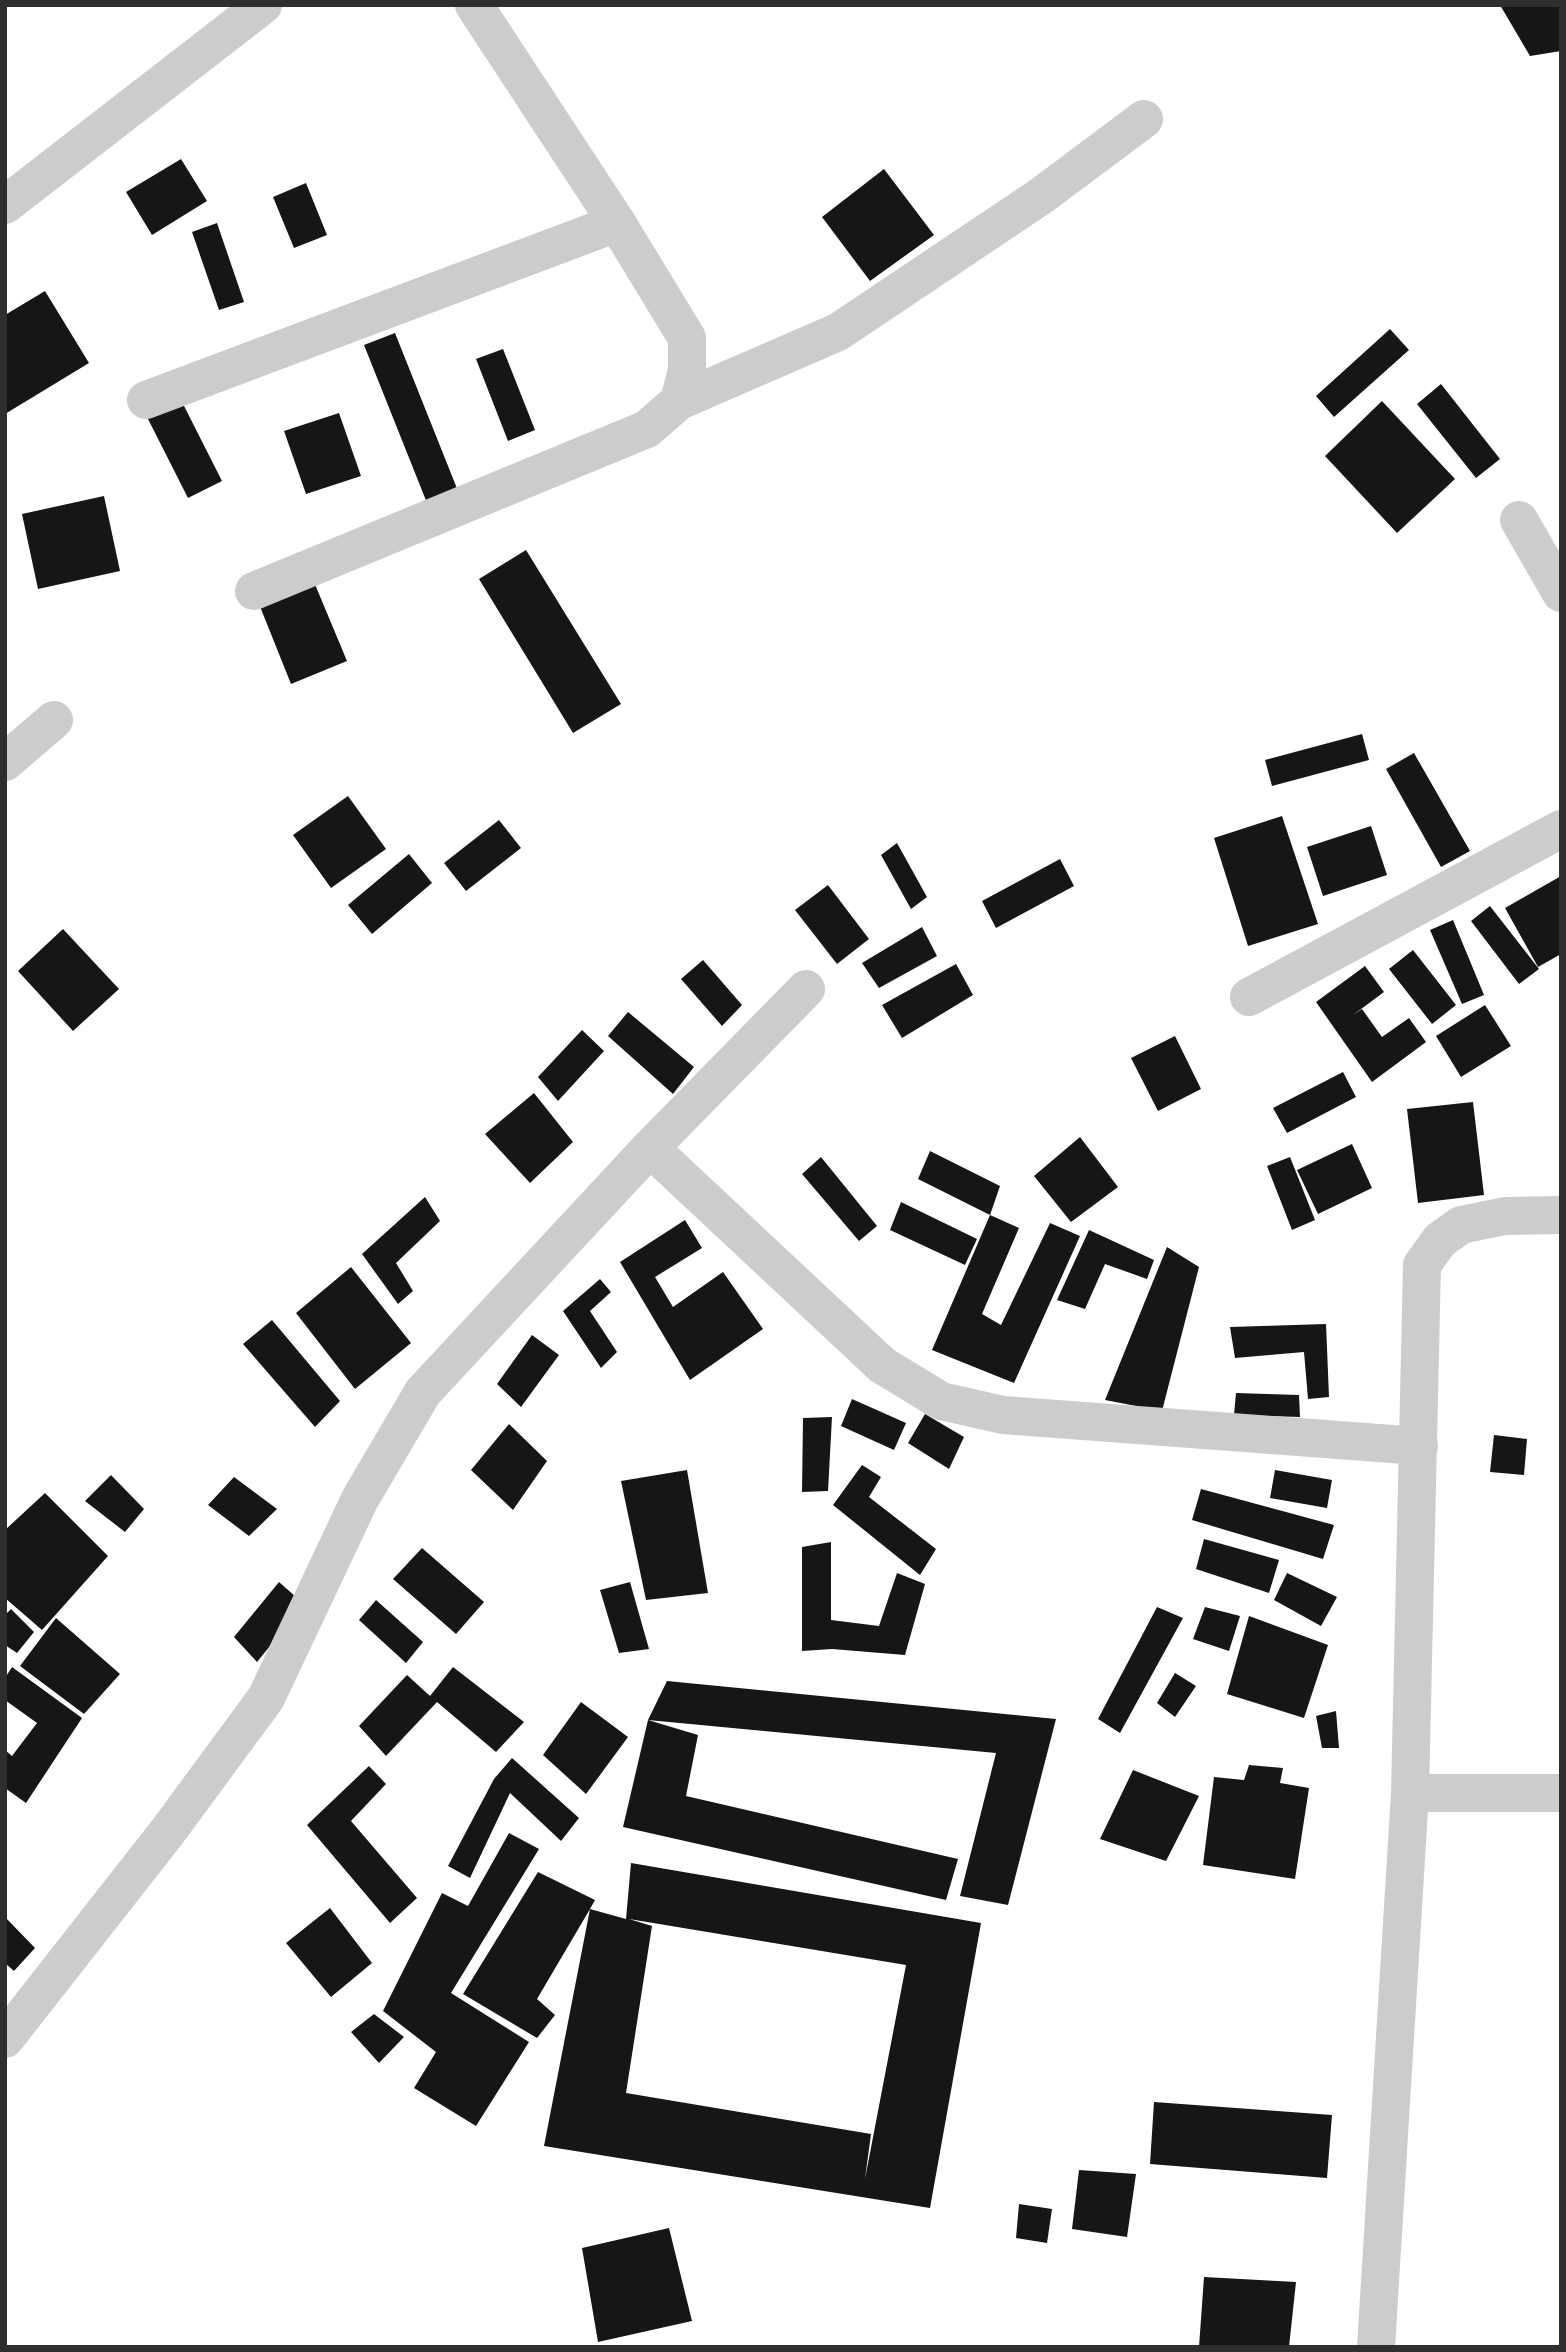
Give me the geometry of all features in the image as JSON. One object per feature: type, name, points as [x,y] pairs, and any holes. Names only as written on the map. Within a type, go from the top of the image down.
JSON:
[{"type":"street","points":[[5,205],[263,5]]},
{"type":"street","points":[[474,5],[617,223],[687,338],[687,370],[679,401]]},
{"type":"street","points":[[254,591],[647,429],[679,401],[838,332],[1041,196],[1144,118]]},
{"type":"street","points":[[146,400],[617,223]]},
{"type":"street","points":[[1518,520],[1561,593]]},
{"type":"street","points":[[5,762],[54,720]]},
{"type":"street","points":[[1249,997],[1561,829]]},
{"type":"street","points":[[5,2039],[168,1831],[266,1698],[360,1499],[424,1392],[650,1148],[806,989]]},
{"type":"street","points":[[650,1148],[882,1365],[941,1401],[1003,1415],[1419,1446]]},
{"type":"street","points":[[1376,2347],[1410,1793],[1422,1265],[1440,1240],[1461,1224],[1504,1216],[1561,1215]]},
{"type":"street","points":[[1410,1793],[1561,1793]]},
{"type":"building","points":[[1500,5],[1561,5],[1561,51],[1530,56]]},
{"type":"building","points":[[181,159],[207,201],[152,235],[126,192]]},
{"type":"building","points":[[884,169],[934,235],[870,281],[822,217]]},
{"type":"building","points":[[306,183],[327,235],[294,248],[273,197]]},
{"type":"building","points":[[217,223],[244,302],[219,310],[192,232]]},
{"type":"building","points":[[45,291],[89,363],[5,414],[5,315]]},
{"type":"building","points":[[1390,329],[1409,350],[1334,417],[1316,396]]},
{"type":"building","points":[[395,333],[458,491],[427,503],[364,345]]},
{"type":"building","points":[[503,349],[535,430],[508,441],[476,359]]},
{"type":"building","points":[[1441,384],[1500,459],[1476,478],[1417,404]]},
{"type":"building","points":[[181,400],[222,481],[188,498],[147,417]]},
{"type":"building","points":[[1382,401],[1455,479],[1397,533],[1325,456]]},
{"type":"building","points":[[339,413],[361,476],[306,494],[284,431]]},
{"type":"building","points":[[104,496],[120,571],[38,589],[22,514]]},
{"type":"building","points":[[526,550],[621,704],[573,733],[479,579]]},
{"type":"building","points":[[314,582],[347,661],[291,684],[259,604]]},
{"type":"building","points":[[1362,734],[1369,760],[1272,786],[1265,760]]},
{"type":"building","points":[[1414,753],[1470,851],[1441,867],[1386,769]]},
{"type":"building","points":[[348,796],[386,849],[331,888],[293,835]]},
{"type":"building","points":[[1282,816],[1318,924],[1248,946],[1214,838]]},
{"type":"building","points":[[499,820],[521,848],[466,891],[444,863]]},
{"type":"building","points":[[1371,826],[1387,875],[1323,896],[1307,847]]},
{"type":"building","points":[[897,843],[927,897],[911,909],[881,855]]},
{"type":"building","points":[[409,854],[432,883],[372,934],[348,905]]},
{"type":"building","points":[[1060,859],[1074,886],[996,928],[982,901]]},
{"type":"building","points":[[1561,876],[1561,954],[1538,967],[1505,908]]},
{"type":"building","points":[[828,885],[869,939],[837,964],[795,910]]},
{"type":"building","points":[[1490,906],[1539,969],[1519,984],[1471,921]]},
{"type":"building","points":[[1453,920],[1484,995],[1462,1004],[1430,930]]},
{"type":"building","points":[[922,927],[937,956],[879,988],[862,963]]},
{"type":"building","points":[[63,929],[119,989],[73,1031],[18,971]]},
{"type":"building","points":[[1413,950],[1456,1005],[1432,1024],[1389,969]]},
{"type":"building","points":[[703,960],[742,1005],[722,1026],[681,979]]},
{"type":"building","points":[[956,964],[973,995],[902,1038],[882,1005]]},
{"type":"building","points":[[1365,966],[1384,992],[1353,1015],[1362,1009],[1382,1037],[1409,1018],[1426,1042],[1372,1082],[1316,1002]]},
{"type":"building","points":[[1485,1005],[1511,1046],[1461,1077],[1436,1036]]},
{"type":"building","points":[[628,1012],[694,1067],[673,1094],[608,1036]]},
{"type":"building","points":[[582,1030],[604,1051],[558,1101],[538,1077]]},
{"type":"building","points":[[1175,1036],[1201,1089],[1158,1111],[1131,1058]]},
{"type":"building","points":[[1343,1072],[1356,1097],[1287,1133],[1273,1108]]},
{"type":"building","points":[[534,1093],[573,1142],[530,1183],[485,1134]]},
{"type":"building","points":[[1473,1102],[1484,1195],[1418,1203],[1407,1109]]},
{"type":"building","points":[[1080,1137],[1118,1187],[1071,1222],[1034,1176]]},
{"type":"building","points":[[1352,1144],[1372,1188],[1318,1214],[1297,1170]]},
{"type":"building","points":[[930,1151],[1000,1186],[990,1215],[918,1179]]},
{"type":"building","points":[[821,1157],[877,1226],[859,1241],[802,1174]]},
{"type":"building","points":[[1290,1157],[1315,1220],[1292,1230],[1267,1166]]},
{"type":"building","points":[[425,1197],[440,1221],[396,1263],[413,1291],[398,1304],[362,1254]]},
{"type":"building","points":[[901,1202],[977,1239],[965,1265],[890,1230]]},
{"type":"building","points":[[990,1215],[1019,1228],[982,1314],[1001,1325],[1050,1223],[1080,1236],[1014,1383],[932,1350]]},
{"type":"building","points":[[685,1220],[702,1248],[655,1277],[673,1307],[723,1272],[763,1329],[690,1380],[620,1262]]},
{"type":"building","points":[[1089,1230],[1154,1260],[1147,1279],[1105,1264],[1085,1309],[1057,1300]]},
{"type":"building","points":[[1167,1247],[1199,1267],[1162,1411],[1105,1400]]},
{"type":"building","points":[[351,1267],[411,1343],[355,1389],[296,1313]]},
{"type":"building","points":[[600,1279],[611,1292],[590,1311],[617,1352],[601,1368],[563,1311]]},
{"type":"building","points":[[272,1320],[340,1401],[315,1427],[243,1344]]},
{"type":"building","points":[[1326,1324],[1329,1397],[1308,1399],[1304,1352],[1235,1358],[1230,1327]]},
{"type":"building","points":[[532,1335],[559,1355],[521,1407],[497,1384]]},
{"type":"building","points":[[1236,1393],[1299,1395],[1300,1417],[1234,1415]]},
{"type":"building","points":[[852,1399],[906,1423],[894,1450],[841,1426]]},
{"type":"building","points":[[925,1414],[964,1437],[949,1469],[908,1443]]},
{"type":"building","points":[[832,1417],[828,1491],[802,1492],[803,1418]]},
{"type":"building","points":[[509,1424],[547,1461],[513,1510],[471,1470]]},
{"type":"building","points":[[1494,1435],[1527,1439],[1524,1475],[1490,1472]]},
{"type":"building","points":[[862,1465],[881,1477],[869,1497],[936,1549],[920,1575],[833,1505]]},
{"type":"building","points":[[687,1470],[708,1593],[646,1600],[621,1481]]},
{"type":"building","points":[[1275,1470],[1332,1480],[1327,1508],[1270,1498]]},
{"type":"building","points":[[111,1475],[144,1509],[125,1532],[85,1501]]},
{"type":"building","points":[[234,1477],[277,1509],[249,1536],[208,1505]]},
{"type":"building","points":[[1201,1489],[1334,1525],[1323,1559],[1192,1520]]},
{"type":"building","points":[[45,1493],[108,1556],[42,1630],[5,1598],[5,1530]]},
{"type":"building","points":[[1204,1539],[1279,1560],[1269,1593],[1196,1569]]},
{"type":"building","points":[[831,1542],[831,1620],[879,1626],[897,1573],[925,1584],[905,1655],[832,1649],[802,1651],[802,1547]]},
{"type":"building","points":[[422,1548],[484,1602],[456,1634],[393,1579]]},
{"type":"building","points":[[1287,1573],[1337,1597],[1321,1626],[1274,1600]]},
{"type":"building","points":[[279,1582],[304,1604],[257,1662],[234,1637]]},
{"type":"building","points":[[630,1582],[649,1649],[619,1653],[600,1590]]},
{"type":"building","points":[[376,1600],[423,1642],[406,1663],[359,1620]]},
{"type":"building","points":[[1157,1607],[1183,1618],[1120,1733],[1098,1719]]},
{"type":"building","points":[[1205,1607],[1240,1616],[1229,1651],[1193,1639]]},
{"type":"building","points":[[11,1609],[34,1632],[17,1653],[5,1645],[5,1615]]},
{"type":"building","points":[[1249,1616],[1328,1645],[1304,1718],[1227,1694]]},
{"type":"building","points":[[56,1618],[120,1674],[84,1714],[20,1666]]},
{"type":"building","points":[[12,1667],[82,1718],[26,1803],[5,1788],[5,1750],[12,1756],[37,1723],[5,1700],[5,1678]]},
{"type":"building","points":[[453,1667],[524,1722],[496,1752],[437,1702],[386,1756],[359,1726],[407,1675],[430,1696]]},
{"type":"building","points":[[1175,1673],[1196,1686],[1175,1717],[1157,1703]]},
{"type":"building","points":[[667,1681],[1056,1719],[1008,1905],[960,1896],[996,1753],[648,1720]]},
{"type":"building","points":[[581,1702],[628,1737],[586,1794],[543,1755]]},
{"type":"building","points":[[1336,1711],[1339,1748],[1322,1748],[1316,1716]]},
{"type":"building","points":[[648,1720],[698,1735],[686,1796],[958,1859],[946,1900],[623,1827]]},
{"type":"building","points":[[512,1758],[579,1818],[561,1841],[510,1793],[470,1878],[448,1866],[494,1779]]},
{"type":"building","points":[[1249,1765],[1283,1768],[1280,1783],[1309,1788],[1295,1879],[1203,1865],[1214,1777],[1244,1780]]},
{"type":"building","points":[[369,1766],[386,1784],[351,1821],[417,1898],[390,1923],[307,1825]]},
{"type":"building","points":[[1133,1770],[1199,1796],[1166,1861],[1100,1839]]},
{"type":"building","points":[[509,1833],[539,1849],[451,1993],[529,2042],[476,2126],[414,2088],[436,2052],[383,2011],[442,1893],[468,1906]]},
{"type":"building","points":[[631,1863],[981,1923],[930,2208],[544,2146],[590,1909],[626,1919]],"holes":[[[629,1919],[906,1965],[865,2179],[871,2134],[626,2093],[652,1926]]]},
{"type":"building","points":[[538,1872],[595,1900],[537,1999],[555,2015],[537,2038],[463,1994]]},
{"type":"building","points":[[330,1908],[372,1963],[331,1997],[286,1943]]},
{"type":"building","points":[[5,1917],[35,1948],[14,1971],[5,1963]]},
{"type":"building","points":[[374,2014],[404,2037],[379,2063],[351,2032]]},
{"type":"building","points":[[1154,2102],[1332,2115],[1327,2178],[1150,2164]]},
{"type":"building","points":[[1079,2170],[1136,2174],[1127,2237],[1072,2229]]},
{"type":"building","points":[[1019,2204],[1052,2209],[1047,2243],[1016,2238]]},
{"type":"building","points":[[669,2228],[692,2321],[598,2342],[582,2248]]},
{"type":"building","points":[[1204,2277],[1296,2282],[1289,2347],[1199,2347]]}]
